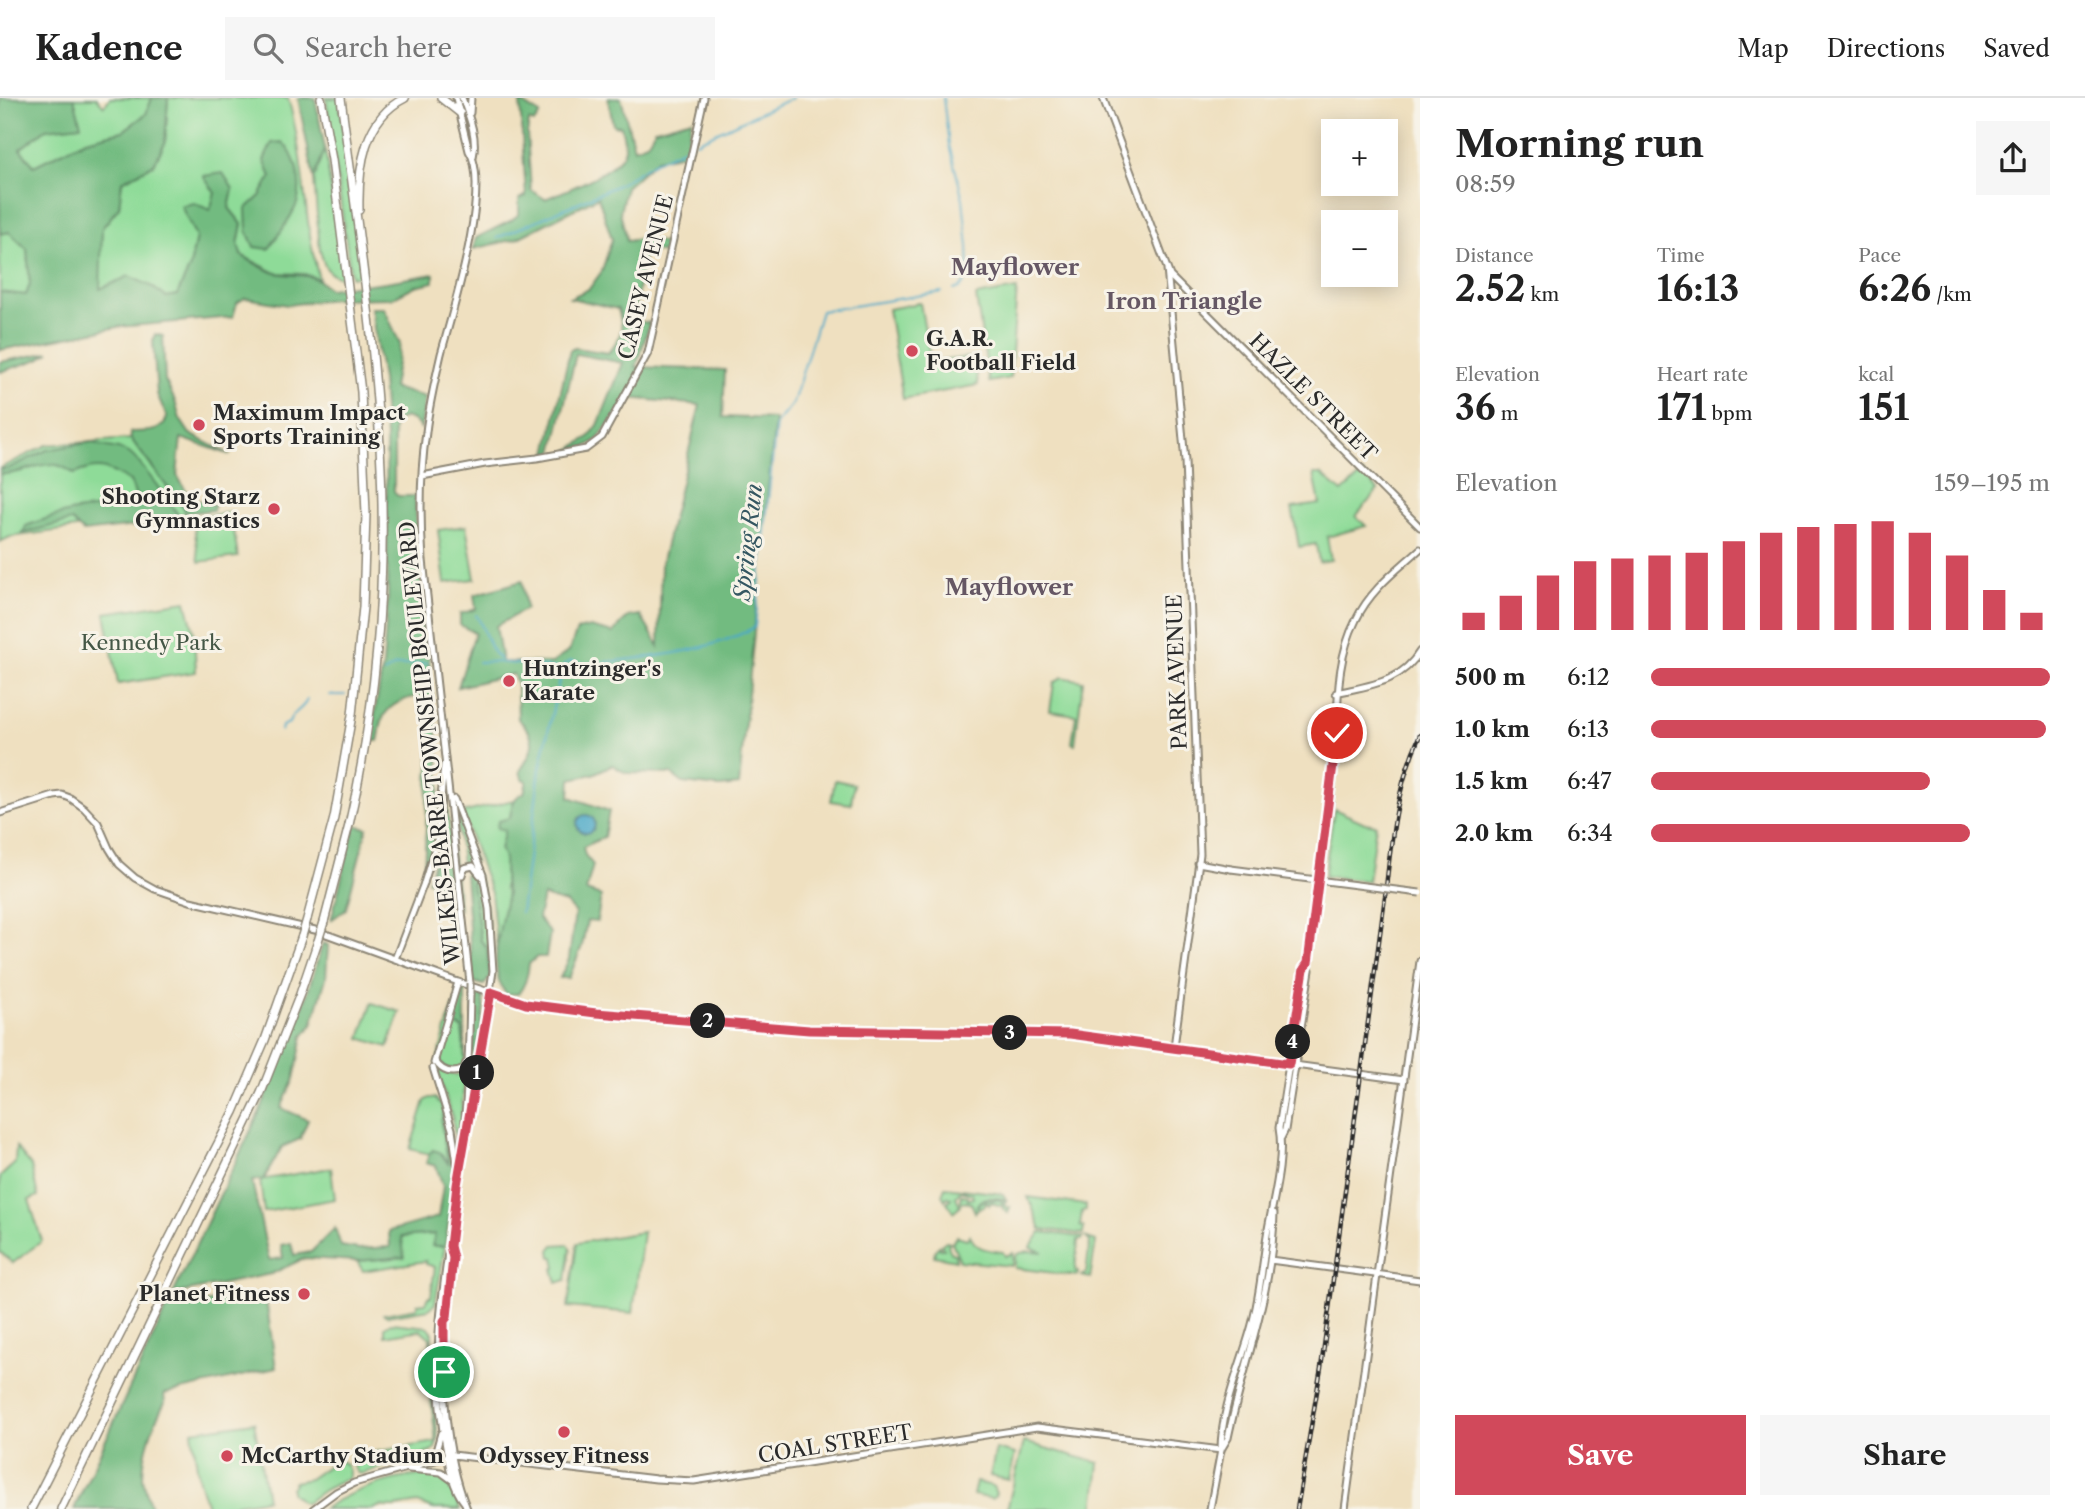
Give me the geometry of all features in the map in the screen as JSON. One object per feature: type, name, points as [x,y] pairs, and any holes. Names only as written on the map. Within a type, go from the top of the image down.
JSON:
[{"type":"highway","points":[[31,1509],[234,1112],[265,1040],[302,936],[342,779],[352,715],[363,607],[366,468],[361,392],[347,274],[321,98]]},
{"type":"highway","points":[[61,1509],[261,1093],[318,941],[349,824],[372,684],[379,615],[382,505],[380,434],[368,312],[341,98]]},
{"type":"highway","points":[[360,249],[359,193],[369,136],[382,114],[405,98]]},
{"type":"highway","points":[[441,98],[460,113]]},
{"type":"main road","name":"WILKES-BARRE TOWNSHIP BOULEVARD","points":[[456,98],[469,151],[473,157]]},
{"type":"main road","name":"WILKES-BARRE TOWNSHIP BOULEVARD","points":[[462,98],[471,123],[475,148],[475,188],[471,230],[431,397],[422,476],[422,546],[470,983],[469,1056],[463,1144],[444,1274],[437,1347],[437,1390],[442,1427],[465,1506]]},
{"type":"main road","points":[[471,98],[471,123]]},
{"type":"main road","name":"CASEY AVENUE","points":[[422,476],[586,449],[602,438],[648,353],[704,98]]},
{"type":"main road","name":"HAZLE STREET","points":[[1103,98],[1167,269],[1175,281],[1420,527]]},
{"type":"main road","name":"PARK AVENUE","points":[[1167,269],[1166,281],[1170,294],[1185,461],[1198,860],[1174,1047]]},
{"type":"main road","points":[[1170,294],[1175,281]]},
{"type":"main road","points":[[1210,1509],[1221,1436],[1251,1330],[1267,1260],[1281,1139],[1285,1130],[1293,1064],[1306,1005],[1310,970],[1308,963],[1334,767],[1336,693],[1344,652],[1351,629],[1363,607],[1378,587],[1420,549]]},
{"type":"main road","points":[[1336,693],[1393,679],[1408,668],[1420,651]]},
{"type":"main road","points":[[395,959],[437,841],[446,755]]},
{"type":"main road","points":[[451,793],[483,875],[491,930],[493,981],[463,1144]]},
{"type":"main road","points":[[0,813],[62,795],[84,807],[98,823],[119,864],[144,883],[190,901],[315,930],[526,1004],[596,1013],[800,1029],[1070,1034],[1404,1080]]},
{"type":"main road","points":[[1198,860],[1231,869],[1420,893]]},
{"type":"main road","points":[[460,880],[464,868],[473,866],[483,881]]},
{"type":"main road","points":[[1345,1509],[1420,961]]},
{"type":"main road","points":[[457,1185],[456,1146],[434,1065],[458,982]]},
{"type":"main road","points":[[434,1065],[453,1073],[464,1069],[469,1056]]},
{"type":"main road","name":"WILKES-BARRE TOWNSHIP BOULEVARD","points":[[450,1246],[453,1258],[447,1317],[444,1321],[445,1405],[455,1484],[457,1494],[465,1506]]},
{"type":"main road","points":[[1267,1260],[1420,1280]]},
{"type":"main road","points":[[421,1464],[436,1451],[442,1427]]},
{"type":"main road","name":"COAL STREET","points":[[450,1456],[694,1481],[1037,1427],[1221,1450]]},
{"type":"main road","points":[[313,1509],[354,1483],[450,1456]]},
{"type":"main road","points":[[402,1469],[441,1472],[449,1476],[455,1484]]},
{"type":"green space","points":[[0,98],[74,98],[81,125],[46,129],[20,149],[34,166],[86,140],[123,131],[146,114],[152,98],[168,98],[165,143],[153,165],[122,181],[119,207],[102,228],[100,289],[129,276],[151,286],[166,297],[177,295],[190,267],[196,237],[181,206],[194,203],[210,210],[215,193],[203,176],[223,173],[233,189],[229,208],[242,224],[238,244],[241,255],[263,268],[277,273],[310,276],[329,289],[434,274],[434,282],[415,286],[392,298],[333,299],[288,305],[245,298],[237,303],[233,317],[118,327],[0,350],[0,292],[26,295],[30,284],[27,249],[9,232],[0,234]]},
{"type":"green space","points":[[74,98],[97,98],[104,106],[110,98],[152,98],[147,114],[123,131],[86,140],[34,166],[20,149],[46,129],[80,125]]},
{"type":"green space","points":[[168,98],[288,98],[298,143],[319,279],[305,274],[276,273],[241,255],[238,244],[242,224],[229,208],[233,189],[215,193],[210,211],[196,237],[190,267],[177,295],[166,297],[151,286],[99,289],[102,228],[119,207],[122,181],[153,165],[165,143]]},
{"type":"green space","points":[[298,98],[315,98],[325,149],[314,179]]},
{"type":"green space","points":[[326,98],[339,98],[361,275],[351,277]]},
{"type":"green space","points":[[608,98],[621,98],[634,148],[647,143],[655,129],[692,119],[685,154],[657,159],[626,187],[620,212],[627,241],[645,238],[668,244],[665,253],[652,251],[644,256],[633,320],[650,323],[636,367],[725,370],[723,417],[775,419],[739,785],[720,787],[683,783],[671,774],[626,773],[612,765],[593,774],[571,779],[570,797],[609,811],[604,837],[583,847],[585,855],[593,865],[586,891],[601,896],[597,922],[587,921],[582,946],[569,978],[560,978],[569,959],[575,913],[566,903],[543,896],[538,918],[550,933],[546,957],[537,957],[529,964],[526,980],[518,994],[506,994],[500,984],[496,959],[507,893],[504,859],[500,849],[505,830],[497,828],[498,821],[510,818],[515,800],[524,793],[527,781],[522,778],[520,771],[529,756],[532,744],[529,732],[518,719],[517,684],[513,674],[458,687],[475,633],[460,625],[460,614],[476,609],[474,595],[522,581],[526,609],[496,626],[502,662],[552,663],[569,651],[577,630],[590,627],[613,633],[628,617],[640,615],[659,646],[661,565],[700,405],[629,398],[597,440],[587,446],[569,450],[589,437],[598,425],[623,363],[576,354],[553,452],[547,453],[570,350],[575,348],[608,353],[621,333],[618,309],[570,298],[589,289],[602,271],[612,239],[598,197],[516,239],[473,249],[476,238],[519,214],[519,199],[526,196],[520,102],[540,114],[534,123],[529,121],[527,134],[531,190],[545,199],[591,179],[621,156],[625,148],[621,126],[613,125]]},
{"type":"green space","points":[[282,142],[291,153],[297,168],[298,200],[290,218],[269,249],[254,247],[247,231],[246,209],[260,196],[271,177],[264,160],[272,143]]},
{"type":"green space","points":[[325,149],[344,279],[330,273],[320,251],[314,179]]},
{"type":"green space","points":[[9,232],[27,249],[30,284],[26,295],[0,292],[0,234]]},
{"type":"green space","points":[[1017,289],[1010,378],[989,382],[976,296]]},
{"type":"green space","name":"G.A.R. Football Field","points":[[920,303],[931,362],[969,357],[970,361],[975,361],[978,385],[903,399],[888,309]]},
{"type":"green space","points":[[371,308],[384,308],[400,344],[393,388],[425,397],[421,428],[405,417],[394,422],[394,491],[398,496],[415,496],[418,554],[433,696],[419,696],[391,707],[383,718],[378,741],[370,741],[383,665],[388,598],[386,437],[382,380]]},
{"type":"green space","points":[[155,334],[163,336],[165,380],[180,419],[190,434],[231,455],[181,438],[177,475],[190,498],[215,505],[213,510],[187,513],[131,439],[130,432],[157,429],[167,417],[157,394],[153,341]]},
{"type":"green space","points":[[50,352],[39,359],[0,372],[0,362]]},
{"type":"green space","points":[[131,439],[187,513],[10,537],[0,542],[0,468],[47,445]]},
{"type":"green space","points":[[92,442],[120,449],[134,457],[178,514],[169,522],[83,532],[72,521],[23,533],[26,526],[53,516],[111,507],[136,497],[130,481],[103,468],[74,474],[64,467],[46,464],[11,474],[0,474],[0,469],[7,469],[47,450]]},
{"type":"green space","points":[[1314,474],[1321,474],[1342,492],[1363,474],[1378,490],[1356,516],[1366,526],[1327,537],[1331,560],[1319,562],[1316,544],[1299,547],[1292,508],[1320,504]]},
{"type":"green space","points":[[231,512],[238,557],[199,562],[193,518]]},
{"type":"green space","points":[[466,526],[475,579],[445,583],[438,530]]},
{"type":"green space","name":"Kennedy Park","points":[[186,601],[194,633],[196,672],[118,684],[105,613]]},
{"type":"green space","points":[[1062,677],[1083,681],[1075,744],[1072,743],[1076,715],[1050,711],[1054,683]]},
{"type":"green space","points":[[435,710],[439,770],[438,811],[431,851],[424,870],[430,745],[428,731],[429,717]]},
{"type":"green space","points":[[835,780],[854,784],[851,804],[831,801]]},
{"type":"green space","points":[[445,789],[455,875],[446,848],[440,842]]},
{"type":"green space","points":[[513,800],[510,818],[498,828],[506,830],[504,888],[507,893],[497,948],[491,893],[462,813]]},
{"type":"green space","points":[[1334,809],[1376,825],[1368,881],[1324,876]]},
{"type":"green space","points":[[456,812],[475,862],[462,864]]},
{"type":"green space","points":[[355,825],[367,828],[346,909],[331,920]]},
{"type":"green space","points":[[440,842],[446,848],[456,877],[439,885],[428,881]]},
{"type":"green space","points":[[468,869],[473,869],[483,890],[490,937],[490,978],[487,947],[481,941],[472,882],[478,880]]},
{"type":"green space","points":[[468,869],[474,871],[478,880],[472,882],[481,941],[487,947],[490,978],[484,985],[473,982],[465,874]]},
{"type":"green space","points":[[455,877],[459,909],[446,887],[439,885]]},
{"type":"green space","points":[[323,943],[328,945],[326,978],[312,1025],[303,1036],[294,1079],[281,1108],[308,1120],[300,1139],[282,1147],[264,1179],[252,1181],[269,1260],[283,1258],[281,1245],[291,1243],[294,1255],[311,1252],[335,1228],[341,1246],[359,1249],[390,1247],[389,1231],[438,1217],[443,1186],[436,1166],[426,1163],[433,1150],[440,1152],[449,1165],[441,1122],[444,1112],[453,1163],[445,1246],[432,1246],[435,1234],[402,1237],[404,1257],[357,1261],[305,1258],[271,1274],[173,1294],[260,1111],[304,1004]]},
{"type":"green space","points":[[460,988],[465,989],[465,1058],[462,1028],[448,1022]]},
{"type":"green space","points":[[477,991],[482,992],[484,1008],[473,1074],[473,995]]},
{"type":"green space","points":[[372,1003],[400,1012],[388,1047],[360,1038]]},
{"type":"green space","points":[[448,1022],[462,1028],[465,1058],[463,1066],[457,1070],[445,1068],[438,1058]]},
{"type":"green space","points":[[439,1069],[455,1075],[465,1073],[458,1155],[452,1117],[437,1071]]},
{"type":"green space","points":[[435,1098],[442,1105],[444,1112],[441,1122],[449,1168],[433,1150],[429,1154],[410,1149],[425,1101]]},
{"type":"green space","points":[[16,1147],[31,1166],[38,1196],[29,1200],[42,1241],[13,1263],[0,1252],[0,1177],[15,1163]]},
{"type":"green space","points":[[331,1168],[335,1199],[264,1212],[260,1180]]},
{"type":"green space","points":[[945,1187],[1003,1194],[1006,1199],[984,1198],[976,1207],[984,1200],[1006,1201],[1004,1204],[1007,1208],[1010,1207],[1008,1213],[1003,1209],[1002,1203],[1000,1206],[991,1202],[989,1205],[986,1201],[984,1207],[976,1209],[975,1212],[971,1203],[961,1202],[961,1195],[968,1196],[968,1200],[973,1198],[972,1194],[961,1191],[956,1197],[960,1205],[954,1212],[947,1202],[951,1198],[947,1197],[945,1200],[942,1195]]},
{"type":"green space","points":[[1028,1197],[1086,1205],[1086,1210],[1082,1211],[1080,1226],[1084,1227],[1083,1234],[1041,1229]]},
{"type":"green space","points":[[643,1232],[633,1313],[568,1307],[577,1243]]},
{"type":"green space","points":[[1041,1232],[1083,1237],[1078,1240],[1075,1271],[1078,1272],[1077,1276],[1015,1268],[1017,1254],[1028,1251],[1043,1252],[1030,1247]]},
{"type":"green space","points":[[435,1234],[433,1246],[445,1246],[435,1304],[429,1309],[387,1316],[384,1314],[417,1308],[417,1304],[425,1303],[428,1297],[431,1297],[435,1267],[426,1264],[426,1261],[363,1271],[357,1261],[404,1257],[401,1237]]},
{"type":"green space","points":[[970,1235],[975,1244],[983,1248],[1003,1252],[1005,1256],[1013,1253],[1012,1266],[960,1261],[952,1242],[957,1236],[967,1239]]},
{"type":"green space","points":[[1087,1238],[1096,1241],[1090,1278],[1082,1276],[1086,1273],[1090,1242]]},
{"type":"green space","points":[[946,1241],[950,1242],[948,1245],[956,1260],[934,1256],[939,1246],[944,1249],[941,1245]]},
{"type":"green space","points":[[568,1244],[571,1248],[566,1280],[557,1283],[553,1269],[556,1268],[554,1257],[551,1257],[550,1250],[554,1245]]},
{"type":"green space","points":[[265,1293],[276,1368],[164,1394],[165,1403],[149,1438],[143,1468],[151,1509],[74,1509],[166,1309]]},
{"type":"green space","points":[[391,1323],[428,1327],[432,1331],[432,1385],[438,1439],[431,1452],[360,1474],[356,1472],[350,1456],[436,1442],[430,1391],[430,1338],[421,1330],[385,1336],[385,1327]]},
{"type":"green space","name":"McCarthy Stadium","points":[[254,1422],[267,1499],[208,1509],[199,1481],[192,1431]]},
{"type":"green space","points":[[1024,1442],[1099,1463],[1094,1509],[1007,1509]]},
{"type":"green space","points":[[996,1449],[1015,1454],[1009,1480],[990,1476]]},
{"type":"green space","points":[[340,1461],[348,1468],[348,1478],[306,1503],[291,1493],[295,1482],[309,1479],[329,1465],[328,1462]]},
{"type":"green space","points":[[438,1474],[449,1485],[460,1509],[432,1509],[418,1503],[373,1509],[323,1509],[350,1494],[378,1484]]},
{"type":"green space","points":[[976,1482],[993,1486],[996,1494],[993,1499],[973,1495]]},
{"type":"water","points":[[582,815],[590,815],[595,824],[593,831],[582,833],[577,828],[577,820]]},
{"type":"waterway","points":[[696,142],[792,98]]},
{"type":"waterway","name":"Spring Run","points":[[943,98],[949,145],[963,199],[968,247],[969,275],[961,287],[954,290]]},
{"type":"waterway","points":[[497,238],[618,185],[653,163],[691,145]]},
{"type":"waterway","name":"Spring Run","points":[[521,913],[540,769],[564,665],[571,661],[586,664],[695,649],[755,627],[776,424],[793,403],[821,311],[942,292]]},
{"type":"waterway","points":[[476,615],[492,650],[500,659]]},
{"type":"waterway","points":[[478,662],[556,668],[559,674]]},
{"type":"waterway","points":[[384,673],[395,666],[427,663]]},
{"type":"waterway","points":[[330,695],[345,695]]},
{"type":"waterway","points":[[281,731],[282,726],[289,723],[307,700]]},
{"type":"railway","points":[[1297,1509],[1321,1368],[1392,835],[1405,775],[1420,735]]},
{"type":"place","name":"G.A.R. Football Field","points":[[912,351]]},
{"type":"place","name":"Maximum Impact Sports Training","points":[[199,425]]},
{"type":"place","name":"Shooting Starz Gymnastics","points":[[274,509]]},
{"type":"place","name":"Huntzinger's Karate","points":[[509,681]]},
{"type":"place","name":"Planet Fitness","points":[[304,1294]]},
{"type":"place","name":"Odyssey Fitness","points":[[564,1432]]},
{"type":"place","name":"McCarthy Stadium","points":[[227,1456]]},
{"type":"district","name":"Mayflower","points":[[1015,267]]},
{"type":"district","name":"Iron Triangle","points":[[1184,301]]},
{"type":"district","name":"Mayflower","points":[[1009,587]]},
{"type":"route","points":[[444,1372],[444,1321],[447,1317],[453,1258],[450,1246],[457,1185],[491,992],[526,1004],[596,1013],[809,1030],[1070,1034],[1289,1064],[1304,969],[1308,963],[1337,733]]}]
